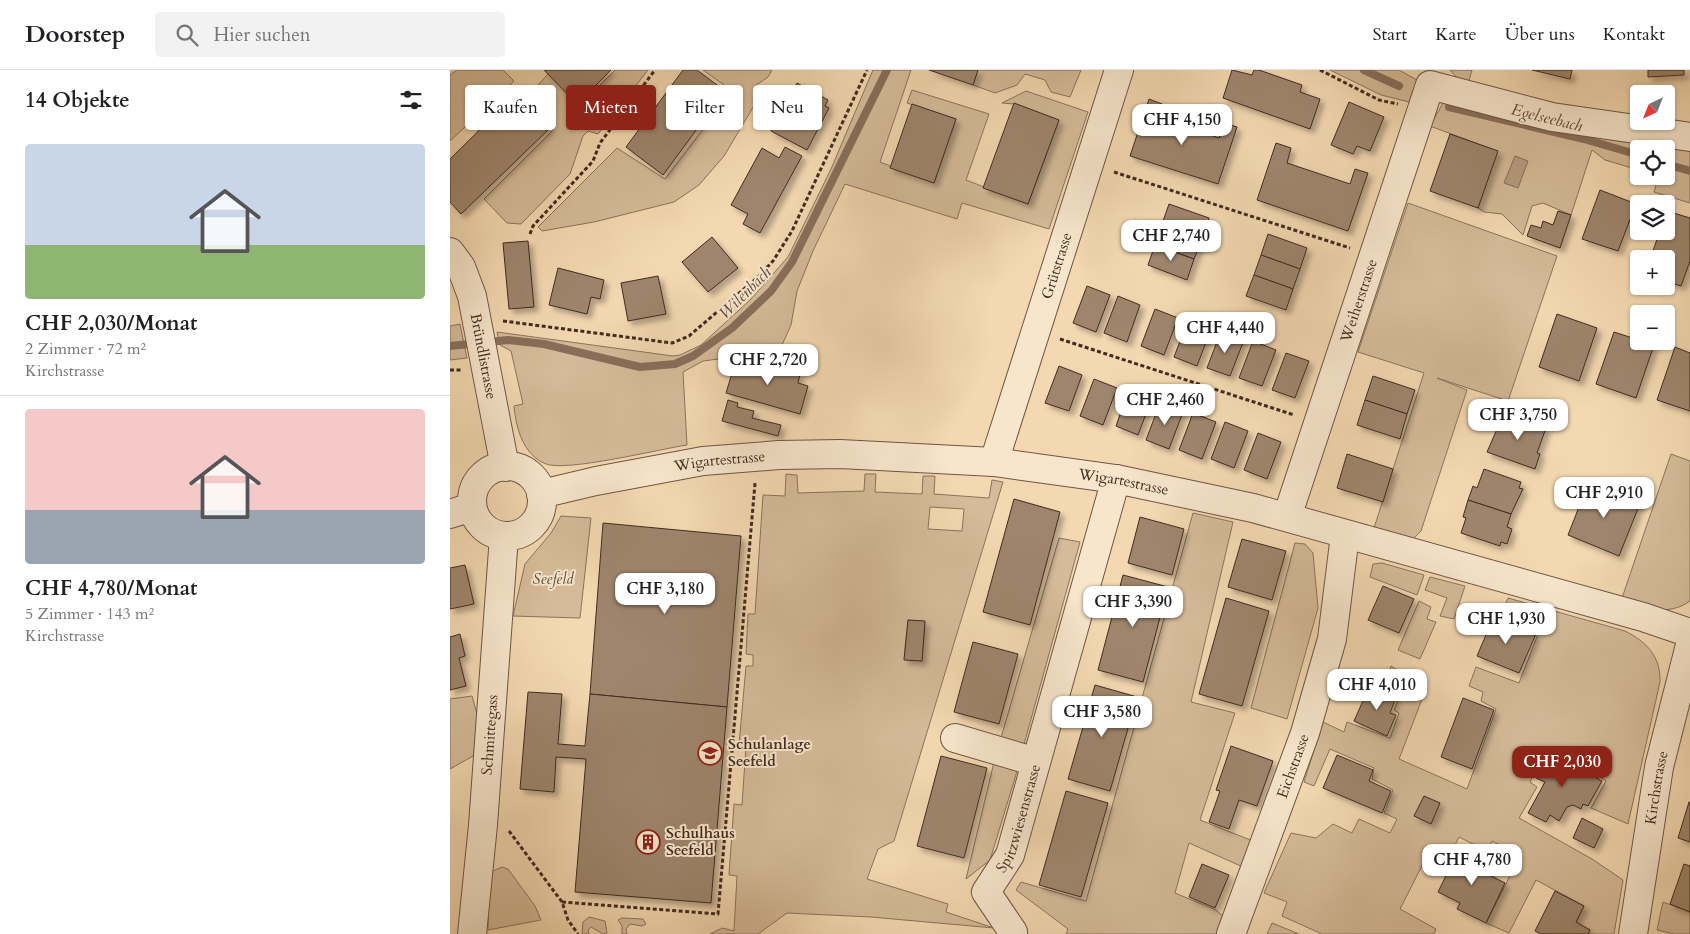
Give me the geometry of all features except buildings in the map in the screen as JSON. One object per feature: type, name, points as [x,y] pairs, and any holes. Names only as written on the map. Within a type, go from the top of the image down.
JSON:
[{"type":"street","name":"Grütstrasse","points":[[994,462],[1119,70]]},
{"type":"street","points":[[1426,97],[1690,136]]},
{"type":"street","name":"Weiherstrasse","points":[[1287,517],[1426,97]]},
{"type":"street","name":"Bründlistrasse","points":[[450,252],[460,267],[472,296],[488,321],[485,366],[505,466]]},
{"type":"street","name":"Wigartestrasse","points":[[540,494],[596,481],[703,461],[779,455],[840,454],[994,462],[1116,479],[1252,508],[1643,617],[1690,632]]},
{"type":"street","points":[[505,466],[523,471],[532,477],[540,494],[542,505],[533,524],[515,536],[504,536],[483,528],[476,518],[461,510],[472,498],[479,480],[491,471],[505,466]]},
{"type":"street","name":"Spitzwiesenstrasse","points":[[1012,934],[1013,932],[986,892],[1010,855],[1116,479]]},
{"type":"street","name":"Eichstrasse","points":[[1231,934],[1305,733],[1332,639],[1344,535]]},
{"type":"street","name":"Schmittegass","points":[[472,934],[484,825],[504,536]]},
{"type":"street","name":"Kirchstrasse","points":[[1633,934],[1659,767],[1690,645]]},
{"type":"street","points":[[955,738],[1036,762]]},
{"type":"path","points":[[530,234],[533,226],[593,161],[600,143],[655,70]]},
{"type":"path","points":[[488,321],[516,321],[672,343],[689,336],[758,277],[784,244],[867,70]]},
{"type":"path","points":[[1320,70],[1379,100],[1426,97]]},
{"type":"path","points":[[1110,171],[1354,249]]},
{"type":"path","points":[[1054,338],[1297,416]]},
{"type":"path","points":[[562,902],[718,914],[756,481]]},
{"type":"path","points":[[505,826],[562,902],[568,920],[578,934]]},
{"type":"green space","points":[[457,70],[503,70],[514,81],[510,85],[465,85],[465,127],[450,141],[450,75]]},
{"type":"green space","points":[[615,70],[648,70],[636,85],[600,85]]},
{"type":"green space","points":[[703,70],[772,70],[768,77],[756,85],[753,85],[753,107],[743,124],[743,85],[724,85]]},
{"type":"green space","points":[[873,70],[911,70],[880,162],[934,183],[956,119],[907,103],[912,90],[989,114],[966,180],[1028,204],[1059,120],[1014,104],[1002,103],[1026,91],[1088,112],[1049,229],[962,203],[957,219],[845,184],[813,251],[797,291],[791,325],[777,356],[703,361],[683,372],[687,445],[593,463],[557,466],[538,460],[526,447],[519,432],[514,406],[523,404],[511,351],[500,345],[497,332],[673,356],[680,355],[701,345],[751,299],[788,257],[831,169]]},
{"type":"green space","points":[[978,70],[1081,70],[1070,97],[1051,92],[1045,80],[1025,74],[1017,85],[995,93],[973,85]]},
{"type":"green space","points":[[1330,70],[1399,70],[1417,80],[1409,102],[1381,95]]},
{"type":"green space","points":[[1450,70],[1472,70],[1468,84],[1460,81]]},
{"type":"green space","points":[[548,74],[566,90],[566,130],[601,130],[598,134],[588,131],[583,136],[570,174],[521,224],[507,223],[484,199],[553,130],[556,130],[556,85],[538,85]]},
{"type":"green space","points":[[1450,101],[1663,140],[1630,140],[1630,167],[1605,160],[1592,150],[1571,215],[1543,203],[1532,206],[1523,235],[1502,214],[1484,212],[1478,208],[1497,151],[1430,126],[1443,103]]},
{"type":"green space","points":[[702,130],[740,130],[724,156],[699,185],[674,202],[594,222],[542,231],[538,227],[617,148],[665,179]]},
{"type":"green space","points":[[1675,142],[1690,145],[1690,203],[1675,198],[1675,195],[1664,195],[1654,192],[1656,185],[1675,185]]},
{"type":"green space","points":[[1408,203],[1557,256],[1508,401],[1437,378],[1467,390],[1421,531],[1412,540],[1374,528],[1424,373],[1358,352]]},
{"type":"green space","points":[[460,324],[467,358],[450,360],[450,326]]},
{"type":"green space","points":[[1671,454],[1690,461],[1690,601],[1682,606],[1665,610],[1621,601]]},
{"type":"green space","points":[[786,474],[797,475],[798,493],[864,491],[865,474],[876,474],[875,492],[922,494],[923,476],[935,476],[934,494],[989,498],[992,480],[1003,482],[894,841],[878,849],[867,879],[948,904],[946,912],[994,928],[871,917],[787,913],[758,934],[710,934],[722,928],[734,931],[737,876],[729,875],[734,804],[742,805],[746,746],[739,745],[746,666],[753,666],[753,655],[746,654],[748,614],[755,614],[763,495],[785,496]],"holes":[[[930,507],[964,509],[962,531],[928,529]],[[908,620],[925,622],[922,661],[904,659]]]},
{"type":"green space","points":[[1193,513],[1233,522],[1191,702],[1235,713],[1200,820],[1253,841],[1243,867],[1189,843],[1175,893],[1216,910],[1225,918],[1219,934],[1066,934],[1068,929],[1016,890],[1021,882],[1086,901]]},
{"type":"green space","name":"Seefeld","points":[[561,516],[591,518],[580,618],[513,616],[525,564],[551,533]]},
{"type":"green space","points":[[1059,538],[1080,542],[1023,748],[1000,741]]},
{"type":"green space","points":[[1295,543],[1305,544],[1313,553],[1318,608],[1287,719],[1251,708]]},
{"type":"green space","points":[[1382,563],[1424,575],[1417,595],[1370,577],[1373,564]]},
{"type":"green space","points":[[1430,577],[1465,586],[1454,619],[1440,616],[1447,598],[1425,590]]},
{"type":"green space","points":[[1508,598],[1625,631],[1646,645],[1658,665],[1660,682],[1628,824],[1591,808],[1606,781],[1547,746],[1530,782],[1537,787],[1519,818],[1592,859],[1623,880],[1614,934],[1588,934],[1590,930],[1576,922],[1584,906],[1536,880],[1509,933],[1486,923],[1520,856],[1492,841],[1487,851],[1459,837],[1449,857],[1431,848],[1400,909],[1436,929],[1434,934],[1322,934],[1282,916],[1287,902],[1264,893],[1291,833],[1316,838],[1333,824],[1352,833],[1359,819],[1390,833],[1397,819],[1384,813],[1393,790],[1372,779],[1374,768],[1330,749],[1314,786],[1304,782],[1323,722],[1344,732],[1347,722],[1390,738],[1399,713],[1394,710],[1399,698],[1384,689],[1391,666],[1416,681],[1423,689],[1424,694],[1399,759],[1467,789],[1496,709],[1481,701],[1483,692],[1469,686],[1476,667],[1519,683],[1538,634],[1500,616]]},
{"type":"green space","points":[[1419,601],[1431,607],[1427,619],[1436,622],[1420,659],[1398,650]]},
{"type":"green space","points":[[472,696],[481,728],[475,755],[450,769],[450,699]]},
{"type":"green space","points":[[995,758],[1018,768],[990,860],[966,879]]},
{"type":"green space","points":[[502,867],[508,869],[535,906],[541,920],[488,930],[489,877],[493,871]]},
{"type":"green space","points":[[1663,902],[1690,912],[1690,934],[1674,934],[1657,930]]},
{"type":"green space","points":[[589,917],[605,921],[607,933],[603,934],[591,927],[588,930],[589,934],[582,934],[583,922]]},
{"type":"green space","points":[[622,918],[643,919],[646,924],[642,926],[630,924],[626,929],[627,934],[622,934],[622,926],[618,920]]},
{"type":"green space","points":[[1272,923],[1299,934],[1267,934]]},
{"type":"shaded area","points":[[1515,156],[1528,161],[1518,188],[1504,183]]},
{"type":"waterway","name":"Wilenbach","points":[[450,346],[508,340],[544,344],[640,367],[675,364],[693,356],[732,328],[771,291],[792,262],[887,70]]},
{"type":"waterway","name":"Egelseebach","points":[[1364,70],[1399,86]]},
{"type":"waterway","name":"Egelseebach","points":[[1449,107],[1584,139],[1630,152]]},
{"type":"waterway","name":"Egelseebach","points":[[1675,167],[1690,171]]},
{"type":"place","name":"Schulanlage Seefeld","points":[[710,753]]},
{"type":"place","name":"Schulhaus Seefeld","points":[[648,842]]}]
